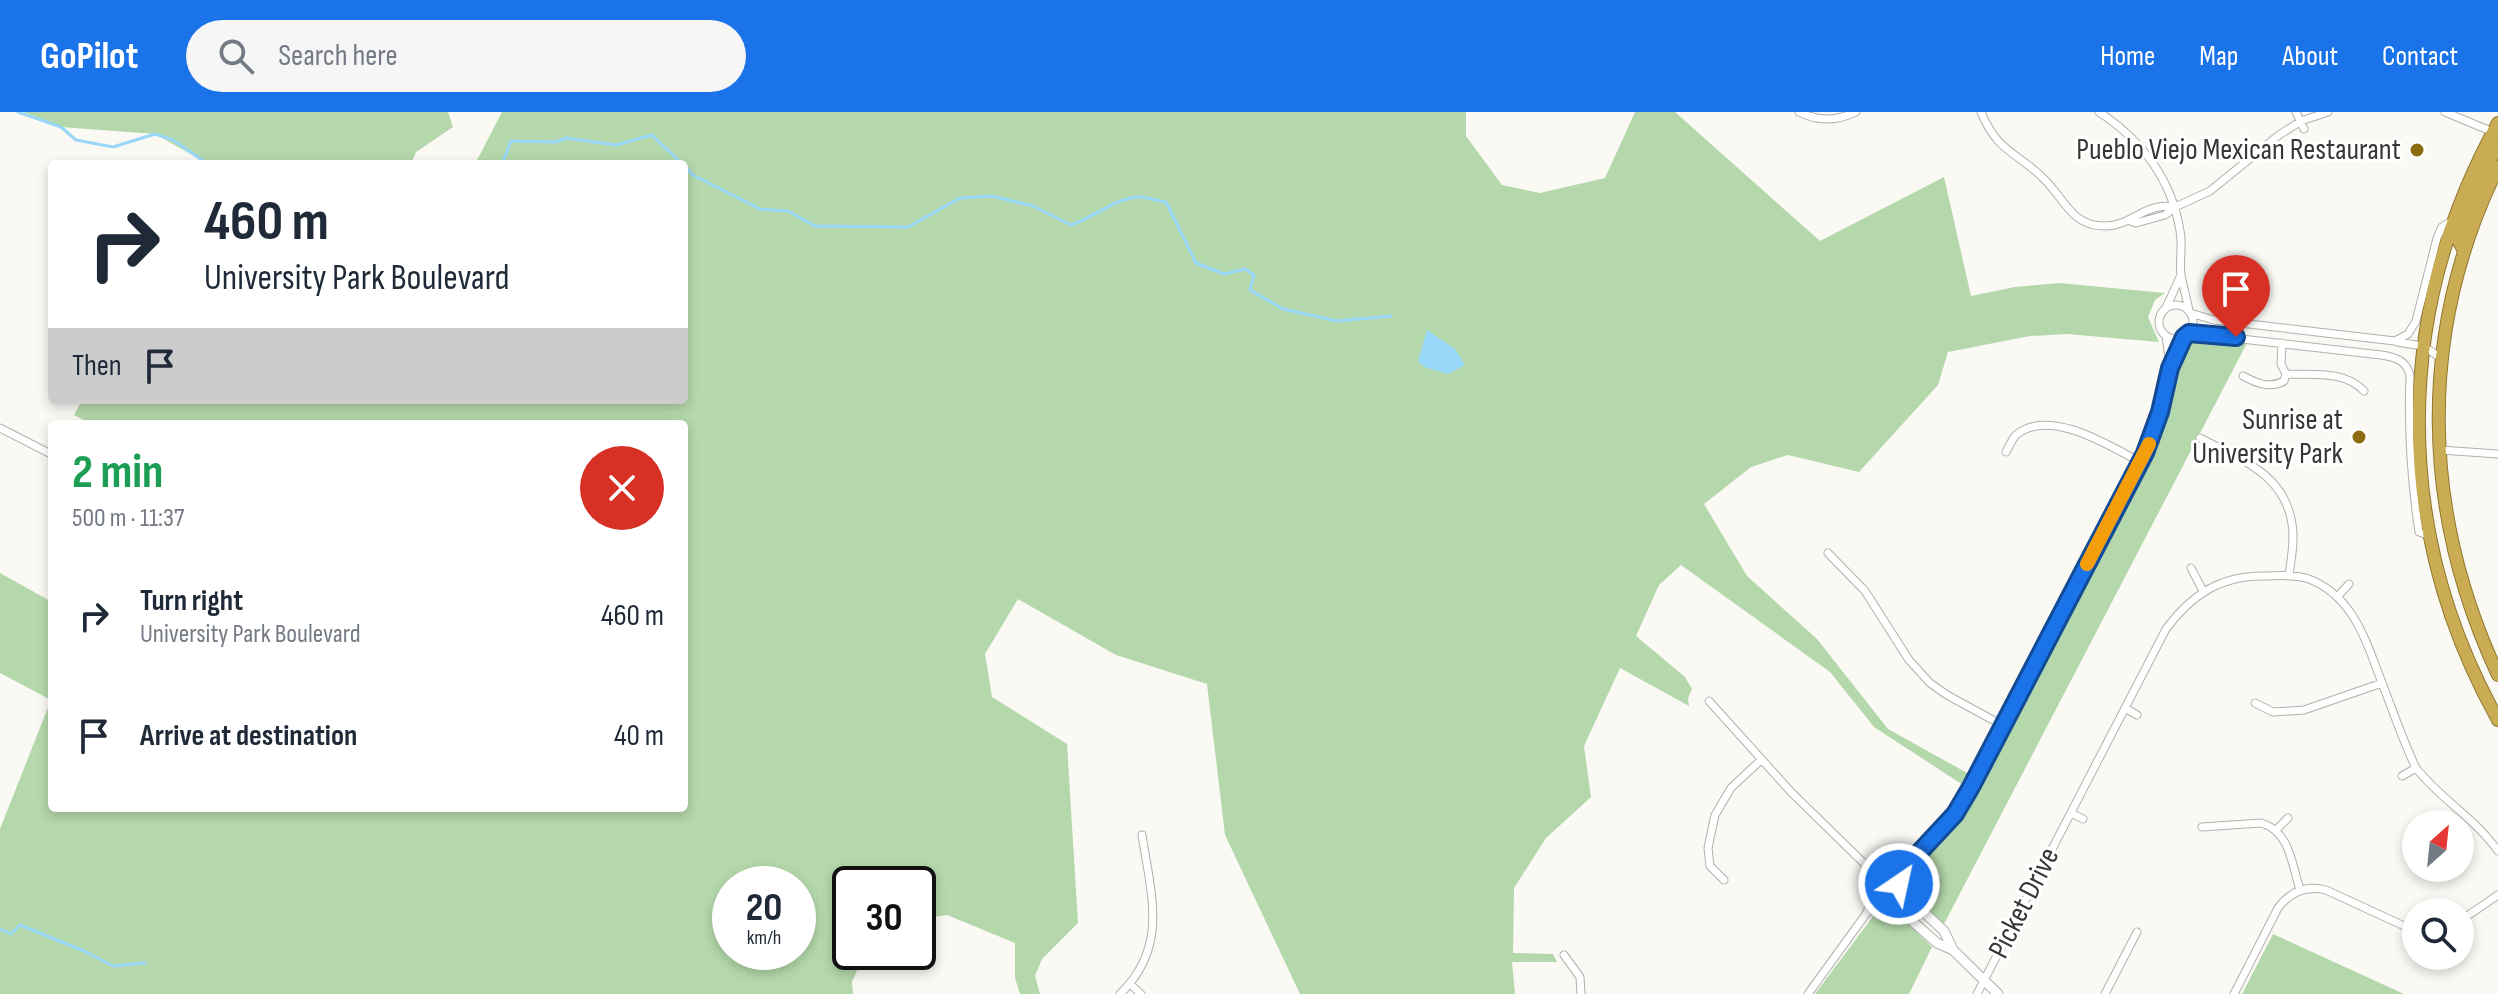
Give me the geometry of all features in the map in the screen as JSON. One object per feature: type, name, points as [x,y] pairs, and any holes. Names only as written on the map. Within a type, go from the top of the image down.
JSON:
[{"type":"highway","points":[[2496,133],[2479,158],[2453,220],[2438,268],[2423,346],[2418,437],[2428,535],[2448,609],[2470,664],[2498,720]]},
{"type":"highway","points":[[2464,251],[2457,238],[2496,133]]},
{"type":"highway","points":[[2498,167],[2464,251],[2446,329],[2439,450],[2444,502],[2465,595],[2498,675]]},
{"type":"street","points":[[1799,112],[1828,119],[1856,112]]},
{"type":"street","points":[[1981,112],[1998,143],[2042,176],[2062,204],[2078,219],[2101,227],[2130,221],[2133,215],[2162,205],[2175,207],[2210,191],[2279,135],[2328,112]]},
{"type":"street","points":[[1866,914],[1899,886],[1915,857],[1960,806],[2140,462],[2160,412],[2170,368],[2193,323],[2181,275],[2183,254],[2175,207],[2157,166],[2131,136],[2099,112]]},
{"type":"street","points":[[2296,112],[2303,125]]},
{"type":"street","points":[[2445,112],[2496,133]]},
{"type":"street","points":[[2395,341],[2413,328],[2437,238],[2442,227],[2453,220]]},
{"type":"street","points":[[2170,368],[2166,336],[2158,323],[2181,275]]},
{"type":"street","points":[[2166,308],[2176,305],[2214,320],[2423,346],[2443,359]]},
{"type":"street","points":[[2166,336],[2173,339],[2186,335],[2282,343],[2390,356],[2404,363],[2410,376],[2411,484],[2419,532],[2428,535]]},
{"type":"street","points":[[2243,376],[2265,385],[2284,381],[2282,343]]},
{"type":"street","points":[[2286,374],[2353,379],[2364,391]]},
{"type":"street","points":[[2006,452],[2016,435],[2032,428],[2056,426],[2081,433],[2140,462]]},
{"type":"street","points":[[0,428],[48,452]]},
{"type":"street","points":[[2200,438],[2269,476],[2285,498],[2293,527],[2289,575]]},
{"type":"street","points":[[2439,450],[2498,454]]},
{"type":"street","points":[[1828,553],[1865,591],[1909,660],[1930,683],[2002,725]]},
{"type":"street","points":[[2191,568],[2203,591]]},
{"type":"street","name":"Picket Drive","points":[[1977,994],[2166,629],[2181,609],[2203,591],[2239,577],[2289,575],[2315,582],[2337,597],[2360,627],[2416,768],[2432,788],[2480,829],[2498,851]]},
{"type":"street","points":[[2337,597],[2349,584]]},
{"type":"street","points":[[2255,703],[2273,712],[2304,710],[2382,683]]},
{"type":"street","points":[[1709,701],[1761,760],[1878,877]]},
{"type":"street","points":[[2125,708],[2137,715]]},
{"type":"street","points":[[1724,880],[1710,866],[1708,848],[1713,822],[1731,788],[1761,760]]},
{"type":"street","points":[[2402,776],[2416,768]]},
{"type":"street","name":"Picket Drive","points":[[2071,813],[2083,819]]},
{"type":"street","points":[[2276,830],[2288,818]]},
{"type":"street","points":[[2202,827],[2261,823],[2276,830],[2285,842],[2300,890]]},
{"type":"street","points":[[1120,994],[1145,961],[1153,929],[1154,912],[1142,835]]},
{"type":"street","points":[[1878,877],[1890,874],[1915,857]]},
{"type":"street","points":[[1890,874],[1944,931],[1953,950]]},
{"type":"street","points":[[1808,994],[1866,914],[1878,877]]},
{"type":"street","points":[[1876,890],[1888,897],[1937,943],[1953,950],[1998,994]]},
{"type":"street","points":[[2234,994],[2278,908],[2300,890],[2326,890],[2402,925]]},
{"type":"street","points":[[2474,911],[2498,895]]},
{"type":"street","points":[[2105,994],[2137,932]]},
{"type":"street","points":[[1564,955],[1580,977],[1581,994]]},
{"type":"street","points":[[1130,984],[1141,994]]},
{"type":"green space","points":[[23,112],[448,112],[453,127],[416,152],[413,160],[201,160],[155,134],[61,127]]},
{"type":"green space","points":[[502,112],[1466,112],[1466,136],[1502,185],[1540,193],[1605,178],[1635,112],[1675,112],[1820,241],[1944,177],[1971,296],[2015,287],[2059,283],[2165,293],[2155,300],[2148,317],[2159,342],[2067,334],[2030,336],[1948,352],[1938,385],[1859,472],[1788,455],[1751,467],[1704,504],[1747,576],[1817,639],[1888,729],[1969,774],[1963,785],[1874,727],[1830,672],[1681,565],[1659,585],[1636,636],[1685,677],[1692,689],[1689,706],[1620,668],[1584,746],[1591,797],[1546,838],[1514,888],[1513,953],[1553,954],[1557,962],[1512,962],[1515,994],[1300,994],[1225,835],[1207,684],[1116,655],[1018,599],[985,654],[992,697],[1067,744],[1078,923],[1042,959],[1035,976],[1040,994],[1020,994],[1015,978],[1015,943],[947,915],[936,917],[936,866],[832,866],[832,970],[857,970],[852,982],[853,994],[0,994],[0,829],[48,708],[48,812],[688,812],[688,420],[83,420],[74,415],[80,404],[688,404],[688,160],[477,160]]},
{"type":"green space","points":[[2196,338],[2247,343],[1944,924],[1915,895],[1910,873],[1950,831],[1974,797],[2152,457],[2168,409],[2178,357],[2182,348]]},
{"type":"green space","points":[[0,573],[48,600],[48,698],[0,673]]},
{"type":"green space","points":[[1888,909],[1895,911],[1932,947],[1909,994],[1815,994],[1874,915]]},
{"type":"green space","points":[[2273,934],[2404,994],[2242,994]]},
{"type":"water","points":[[1427,330],[1455,349],[1465,365],[1448,374],[1424,367],[1418,361]]},
{"type":"waterway","points":[[18,112],[61,127],[76,140],[113,147],[155,134],[173,140],[202,160]]},
{"type":"waterway","points":[[504,160],[511,141],[556,142],[566,138],[616,145],[652,135],[678,160]]},
{"type":"waterway","points":[[688,169],[693,175],[760,209],[788,211],[815,226],[908,227],[960,198],[992,196],[1033,206],[1071,225],[1132,198],[1166,202],[1196,263],[1224,274],[1245,269],[1254,275],[1250,290],[1283,309],[1337,321],[1391,316]]},
{"type":"waterway","points":[[0,929],[11,934],[20,925],[113,966],[145,963]]},
{"type":"slow traffic","points":[[2087,564],[2149,444]]},
{"type":"place","name":"Pueblo Viejo Mexican Restaurant","points":[[2417,150]]},
{"type":"place","name":"Sunrise at University Park","points":[[2359,437]]},
{"type":"route","points":[[1899,884],[1915,857],[1955,814],[1971,787],[2145,453],[2160,412],[2170,368],[2184,337],[2189,333],[2236,337]]}]
